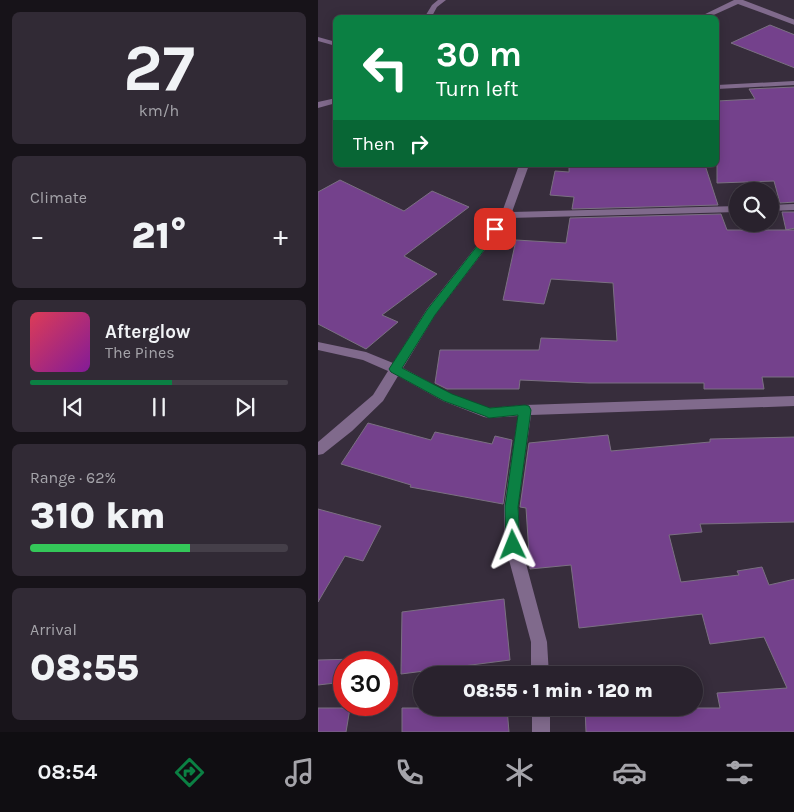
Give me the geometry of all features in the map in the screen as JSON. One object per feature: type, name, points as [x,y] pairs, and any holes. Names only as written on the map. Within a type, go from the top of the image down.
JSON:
[{"type":"street","points":[[429,15],[434,6],[444,0]]},
{"type":"street","points":[[707,15],[739,1],[794,22]]},
{"type":"street","points":[[318,40],[333,43]]},
{"type":"street","points":[[719,87],[794,83]]},
{"type":"street","points":[[318,105],[333,101]]},
{"type":"street","points":[[318,450],[347,428],[378,398],[431,312],[506,216],[523,167]]},
{"type":"street","points":[[779,208],[794,207]]},
{"type":"street","points":[[506,216],[729,209]]},
{"type":"street","points":[[318,346],[366,356],[395,369],[448,398],[489,413],[794,400]]},
{"type":"street","points":[[525,410],[511,507],[513,545],[539,642],[540,666]]},
{"type":"street","points":[[541,716],[541,732]]},
{"type":"building","points":[[770,25],[795,35],[795,68],[731,43]]},
{"type":"building","points":[[795,87],[795,202],[780,203],[779,182],[717,183],[717,167],[719,167],[719,101],[755,99],[749,89]]},
{"type":"building","points":[[569,167],[706,167],[718,205],[572,209],[574,197],[550,195],[555,171],[569,172]]},
{"type":"building","points":[[340,180],[404,211],[432,191],[469,207],[404,256],[437,274],[382,315],[398,322],[366,349],[318,324],[318,192]]},
{"type":"building","points":[[782,212],[795,212],[795,228],[786,230]]},
{"type":"building","points":[[721,214],[729,232],[779,232],[779,230],[795,230],[795,377],[762,377],[764,389],[704,389],[704,383],[589,383],[520,380],[519,389],[447,389],[435,383],[440,350],[539,350],[541,338],[617,341],[613,283],[551,279],[544,304],[503,300],[516,240],[566,243],[570,218]]},
{"type":"building","points":[[368,423],[431,440],[435,432],[492,444],[495,436],[512,440],[503,504],[410,487],[411,485],[341,464]]},
{"type":"building","points":[[608,435],[611,451],[710,442],[710,439],[795,437],[795,522],[700,524],[702,532],[669,535],[681,582],[739,575],[737,571],[762,567],[769,585],[795,579],[795,732],[586,732],[585,716],[703,716],[703,708],[720,708],[717,693],[787,688],[764,637],[710,644],[702,614],[579,628],[571,565],[530,569],[526,508],[520,507],[529,443]]},
{"type":"building","points":[[318,509],[381,526],[363,561],[345,556],[318,602]]},
{"type":"building","points":[[504,599],[510,660],[463,666],[413,666],[413,672],[401,674],[402,612]]},
{"type":"building","points":[[318,660],[333,660],[333,683],[318,685]]},
{"type":"building","points":[[318,708],[333,708],[333,716],[349,716],[346,732],[318,732]]},
{"type":"building","points":[[402,708],[413,708],[413,716],[508,716],[509,732],[402,732]]},
{"type":"route","points":[[495,229],[431,312],[395,369],[448,398],[489,413],[525,410],[511,507],[513,545]]}]
